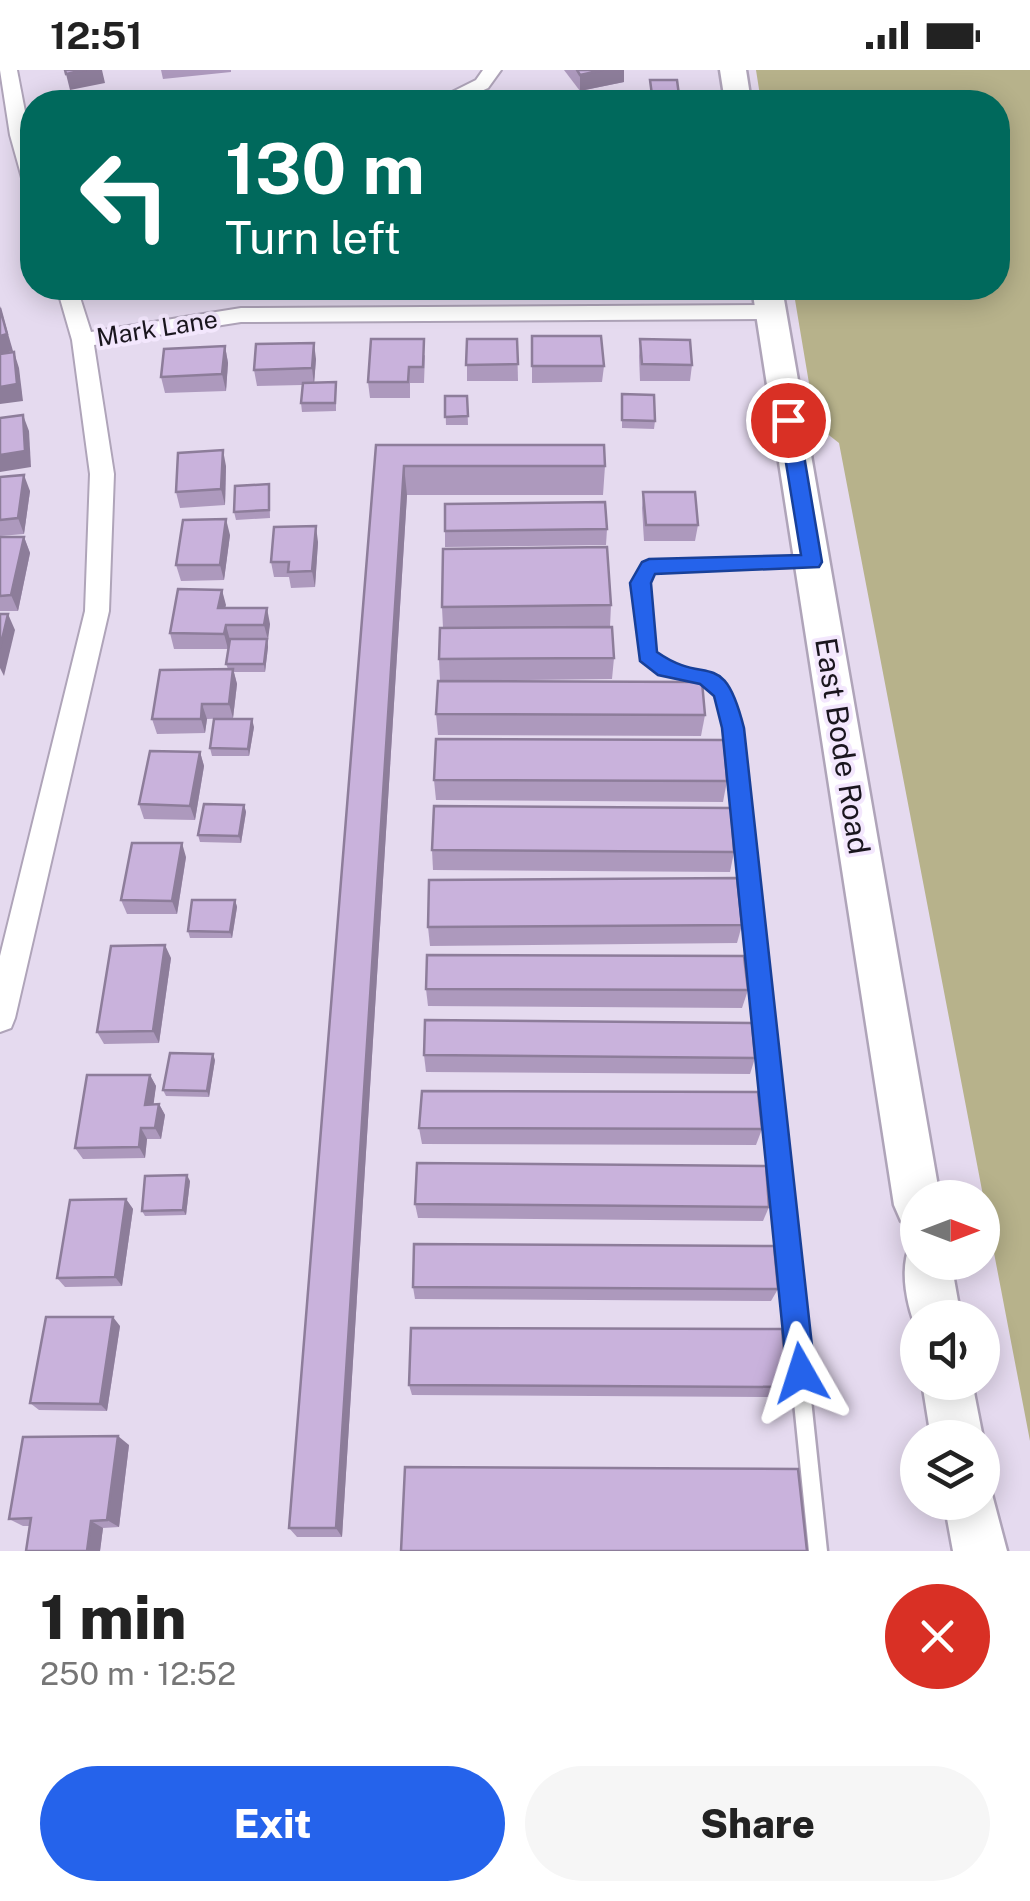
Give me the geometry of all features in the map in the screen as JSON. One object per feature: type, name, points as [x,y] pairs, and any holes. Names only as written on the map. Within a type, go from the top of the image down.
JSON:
[{"type":"street","points":[[8,70],[17,136]]},
{"type":"street","points":[[0,1018],[4,982],[98,611],[102,474],[83,340],[71,300]]},
{"type":"street","name":"Mark Lane","points":[[83,340],[241,315],[769,300]]},
{"type":"street","name":"East Bode Road","points":[[769,300],[914,1180]]},
{"type":"street","points":[[974,1520],[980,1551]]},
{"type":"lane","points":[[812,562],[649,567],[640,583],[647,656],[666,669],[706,677],[724,692],[733,728],[818,1551]]},
{"type":"shaded area","points":[[756,70],[1030,70],[1030,1441],[999,1280],[1000,1180],[980,1180],[839,443],[816,425],[795,300],[1010,300],[1010,90],[759,90]]},
{"type":"building","points":[[577,70],[603,70],[580,75]]},
{"type":"building","points":[[650,80],[677,80],[678,90],[651,90]]},
{"type":"building","points":[[0,308],[7,334],[0,336]]},
{"type":"building","points":[[532,336],[601,336],[604,366],[532,366]]},
{"type":"building","points":[[371,339],[424,339],[423,367],[409,367],[408,382],[368,382]]},
{"type":"building","points":[[467,339],[517,339],[518,364],[466,365]]},
{"type":"building","points":[[640,339],[690,340],[692,365],[642,364]]},
{"type":"building","points":[[314,343],[312,368],[254,370],[256,344]]},
{"type":"building","points":[[225,346],[222,374],[161,377],[164,349]]},
{"type":"building","points":[[14,352],[17,384],[0,387],[0,354]]},
{"type":"building","points":[[336,382],[335,403],[301,403],[303,383]]},
{"type":"building","points":[[622,394],[654,395],[655,421],[622,420]]},
{"type":"building","points":[[445,396],[467,396],[468,416],[445,417]]},
{"type":"building","points":[[23,415],[25,451],[0,455],[0,418]]},
{"type":"building","points":[[376,445],[604,445],[605,466],[404,466],[336,1528],[289,1528]]},
{"type":"building","points":[[223,450],[221,489],[176,492],[178,453]]},
{"type":"building","points":[[24,475],[18,518],[0,520],[0,477]]},
{"type":"building","points":[[269,484],[269,510],[234,512],[235,486]]},
{"type":"building","points":[[643,492],[695,492],[698,525],[646,525]]},
{"type":"building","points":[[605,502],[607,529],[445,531],[445,504]]},
{"type":"building","points":[[226,519],[220,565],[176,565],[183,520]]},
{"type":"building","points":[[316,526],[312,571],[288,572],[289,562],[271,562],[274,527]]},
{"type":"building","points":[[0,537],[24,537],[11,595],[0,596]]},
{"type":"building","points":[[607,547],[611,605],[442,607],[443,549]]},
{"type":"building","points":[[178,589],[222,590],[218,608],[267,608],[264,625],[226,625],[224,634],[170,633]]},
{"type":"building","points":[[0,614],[8,614],[0,648]]},
{"type":"building","points":[[612,627],[614,658],[439,659],[440,628]]},
{"type":"building","points":[[230,639],[267,639],[264,664],[226,664]]},
{"type":"building","points":[[233,669],[229,704],[202,704],[201,719],[152,719],[160,670]]},
{"type":"building","points":[[438,681],[702,682],[705,715],[436,714]]},
{"type":"building","points":[[214,719],[252,719],[248,749],[210,748]]},
{"type":"building","points":[[436,739],[724,740],[727,781],[434,780]]},
{"type":"building","points":[[150,751],[200,752],[190,806],[139,804]]},
{"type":"building","points":[[204,804],[244,805],[239,836],[198,835]]},
{"type":"building","points":[[434,806],[731,808],[734,852],[432,850]]},
{"type":"building","points":[[132,843],[182,843],[172,901],[121,900]]},
{"type":"building","points":[[737,878],[742,925],[428,927],[429,880]]},
{"type":"building","points":[[192,900],[235,900],[230,932],[188,931]]},
{"type":"building","points":[[165,945],[153,1031],[97,1032],[111,946]]},
{"type":"building","points":[[427,955],[744,956],[748,990],[426,989]]},
{"type":"building","points":[[425,1020],[752,1023],[755,1058],[424,1055]]},
{"type":"building","points":[[170,1053],[213,1054],[207,1091],[163,1090]]},
{"type":"building","points":[[87,1075],[150,1075],[145,1105],[159,1104],[155,1128],[141,1128],[139,1147],[75,1148]]},
{"type":"building","points":[[422,1091],[758,1092],[762,1129],[419,1128]]},
{"type":"building","points":[[417,1163],[766,1166],[769,1207],[415,1204]]},
{"type":"building","points":[[187,1175],[183,1210],[142,1211],[145,1176]]},
{"type":"building","points":[[126,1199],[115,1277],[57,1278],[70,1200]]},
{"type":"building","points":[[414,1244],[774,1246],[778,1289],[413,1287]]},
{"type":"building","points":[[46,1317],[113,1317],[100,1404],[30,1403]]},
{"type":"building","points":[[411,1328],[782,1329],[787,1387],[409,1385]]},
{"type":"building","points":[[118,1436],[107,1520],[91,1521],[87,1551],[26,1551],[31,1518],[9,1519],[23,1437]]},
{"type":"building","points":[[405,1467],[798,1469],[807,1551],[401,1551]]},
{"type":"route","points":[[788,420],[812,562],[649,567],[640,583],[647,656],[666,669],[706,677],[724,692],[733,728],[801,1373]]}]
